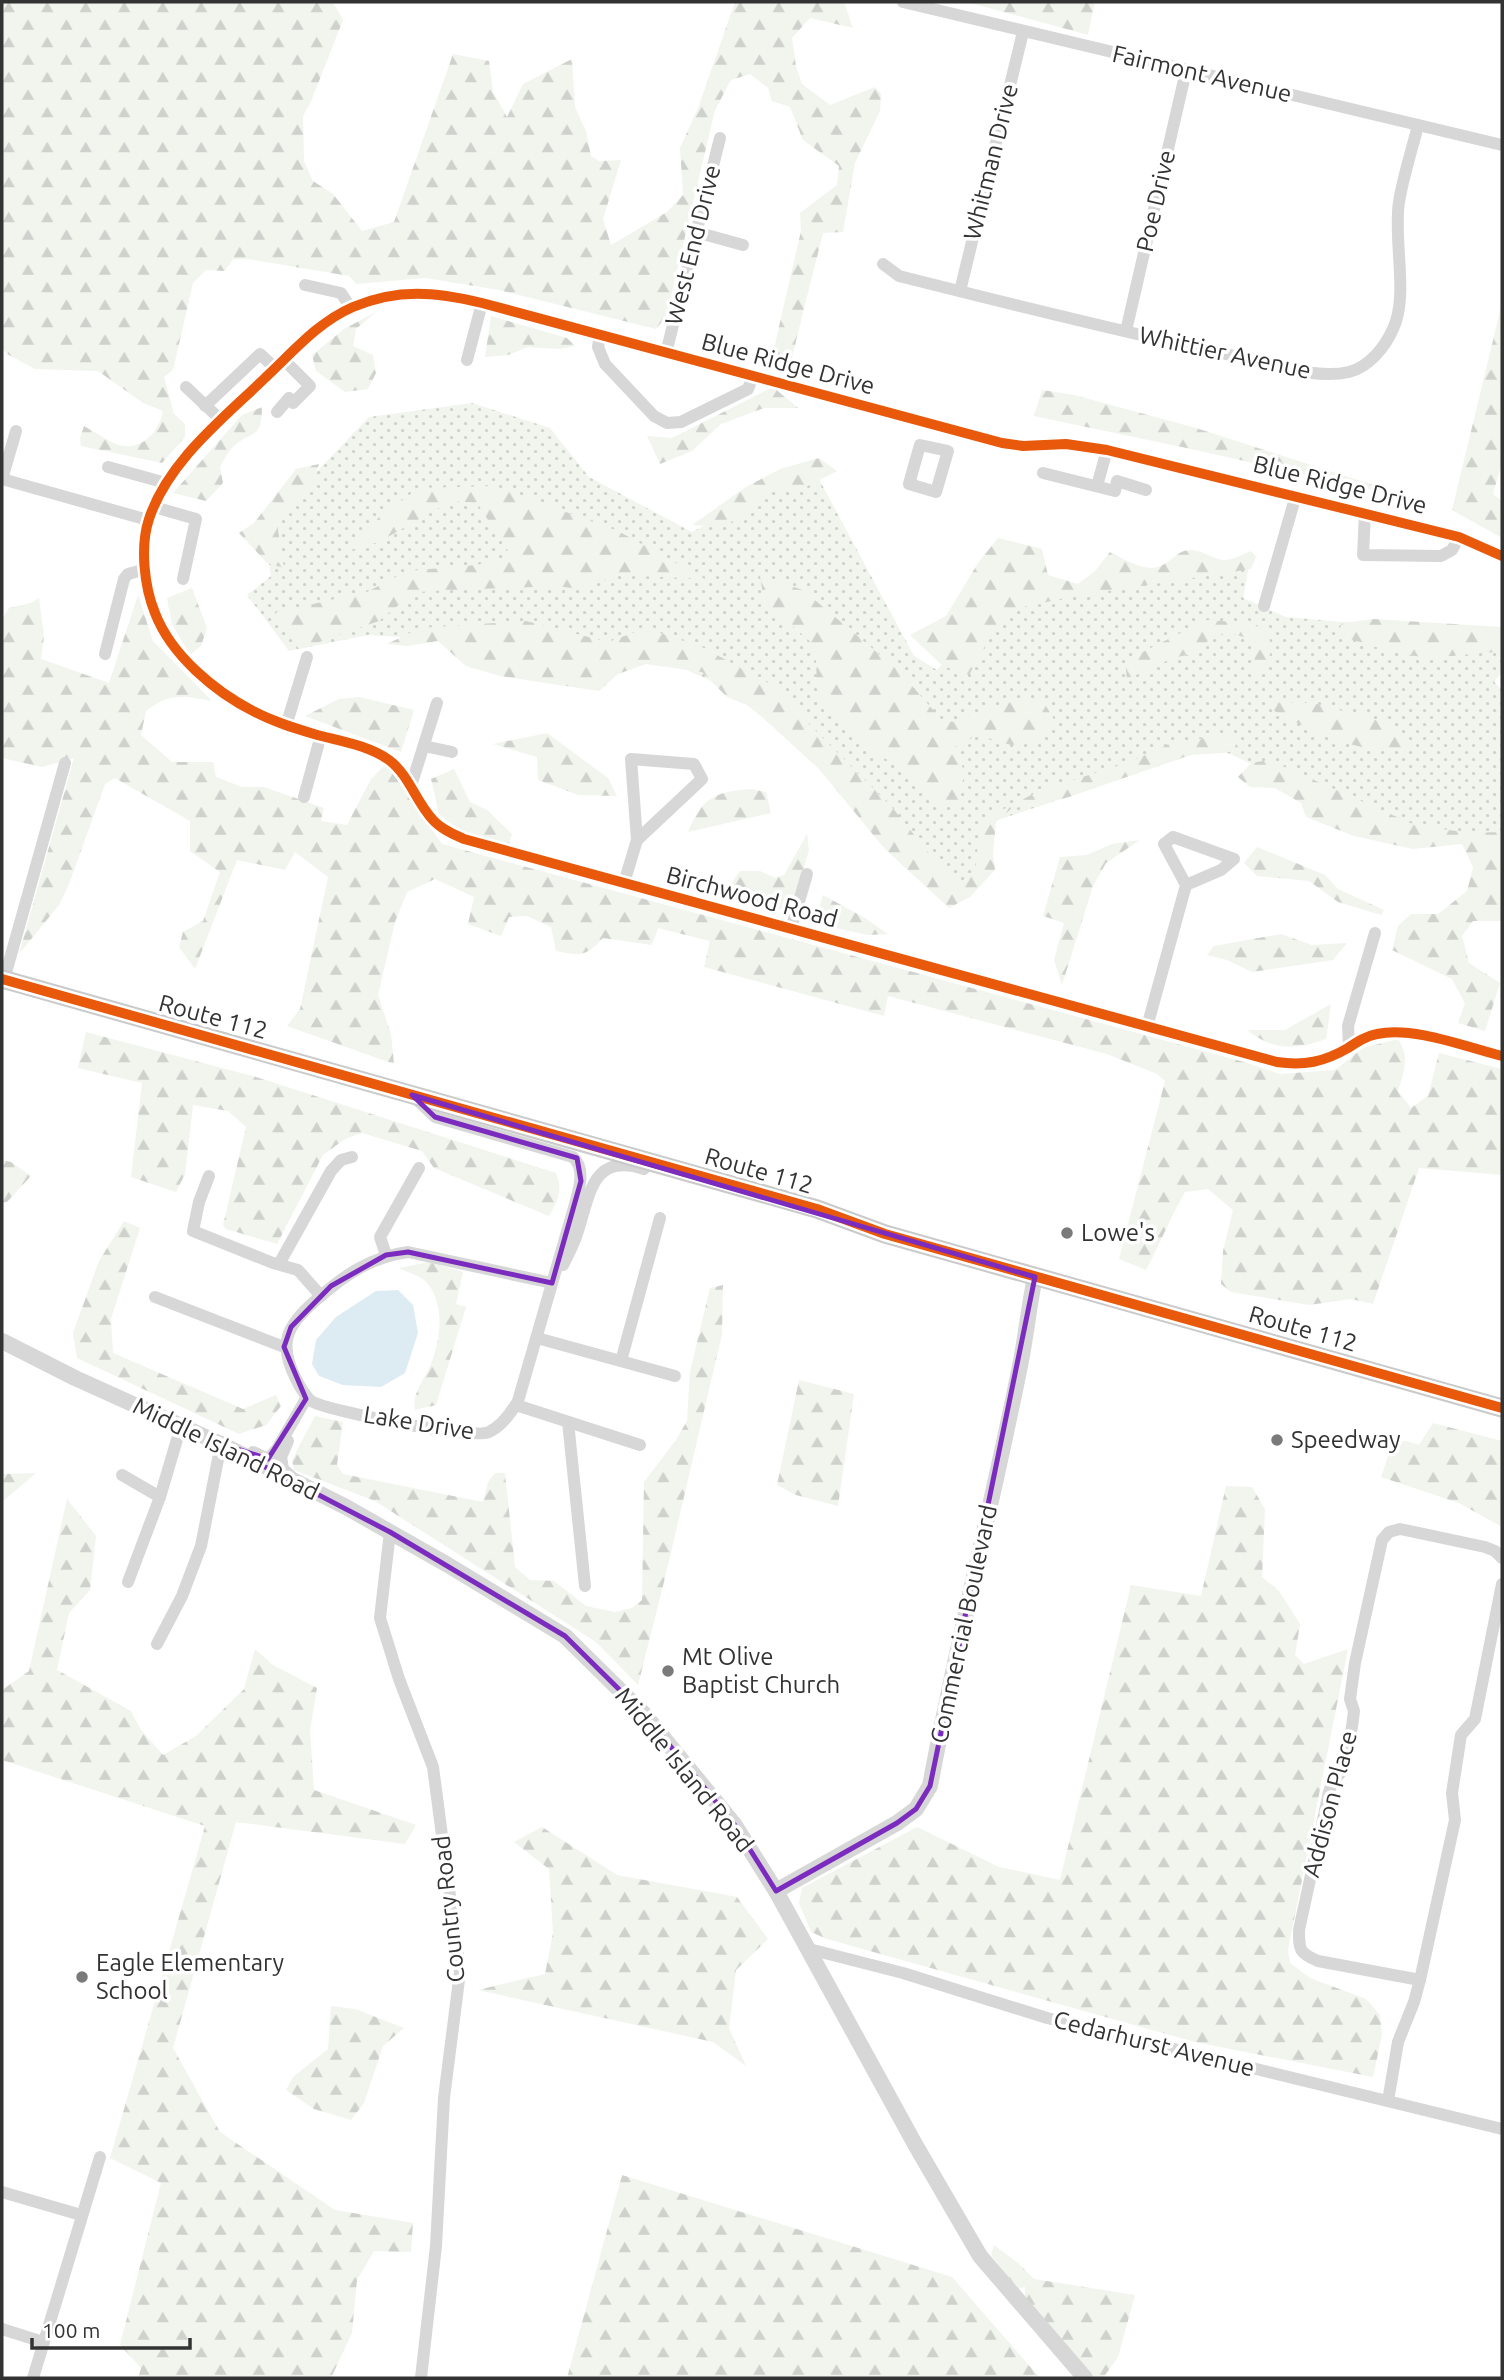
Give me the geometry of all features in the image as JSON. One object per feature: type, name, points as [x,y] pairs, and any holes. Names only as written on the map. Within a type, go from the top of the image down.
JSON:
[{"type":"main road","name":"Route 112","points":[[3,979],[817,1209],[885,1234],[1502,1408]]},
{"type":"street","name":"Fairmont Avenue","points":[[902,2],[1502,145]]},
{"type":"street","name":"Whitman Drive","points":[[960,291],[1023,32]]},
{"type":"street","name":"Poe Drive","points":[[1126,331],[1186,71]]},
{"type":"street","name":"Whittier Avenue","points":[[883,264],[899,276],[1126,331],[1325,375],[1350,372],[1363,367],[1382,349],[1400,310],[1397,232],[1399,202],[1418,125]]},
{"type":"street","name":"West End Drive","points":[[666,353],[720,138]]},
{"type":"street","points":[[696,232],[743,245]]},
{"type":"street","points":[[304,285],[341,293],[351,308]]},
{"type":"street","name":"Blue Ridge Drive","points":[[148,520],[166,482],[194,448],[327,322],[351,308],[379,298],[413,292],[446,295],[482,303],[1002,443],[1023,446],[1066,443],[1107,450],[1296,495],[1459,537],[1502,556]]},
{"type":"street","points":[[467,360],[482,303]]},
{"type":"street","points":[[600,335],[598,347],[605,364],[654,416],[667,424],[681,422],[748,389],[753,376]]},
{"type":"street","points":[[205,406],[260,354],[280,364],[310,386],[293,403],[289,398],[276,412]]},
{"type":"street","points":[[186,387],[221,420]]},
{"type":"street","points":[[16,431],[2,479],[148,520]]},
{"type":"street","points":[[948,451],[953,431]]},
{"type":"street","points":[[1097,486],[1107,450]]},
{"type":"street","points":[[108,467],[166,482]]},
{"type":"street","points":[[1043,473],[1115,491],[1117,481],[1146,489]]},
{"type":"street","points":[[1264,606],[1296,495]]},
{"type":"street","points":[[154,507],[196,519],[183,579]]},
{"type":"street","points":[[1364,513],[1363,555],[1441,556],[1452,550],[1459,537]]},
{"type":"street","name":"Birchwood Road","points":[[148,520],[145,534],[146,569],[155,614],[186,660],[227,696],[256,713],[286,726],[383,756],[399,770],[433,821],[464,839],[1261,1059],[1297,1065],[1313,1063],[1330,1058],[1373,1034],[1404,1031],[1502,1056]]},
{"type":"street","points":[[105,654],[124,579],[128,574],[146,569]]},
{"type":"street","points":[[286,726],[307,657]]},
{"type":"street","points":[[411,786],[437,703]]},
{"type":"street","points":[[304,797],[321,735]]},
{"type":"street","points":[[424,746],[452,752]]},
{"type":"street","points":[[624,883],[636,840],[631,759],[694,764],[702,779],[636,840]]},
{"type":"street","points":[[3,979],[65,763]]},
{"type":"street","points":[[1147,1027],[1186,885],[1164,844],[1173,836],[1234,859],[1221,870],[1186,885]]},
{"type":"street","points":[[791,929],[807,874]]},
{"type":"street","points":[[1349,1047],[1348,1026],[1375,933]]},
{"type":"street","name":"Lake Drive","points":[[310,1399],[444,1431],[476,1434],[488,1433],[511,1415],[516,1405],[581,1181],[578,1162],[573,1157],[435,1117],[412,1095]]},
{"type":"street","points":[[279,1264],[331,1171],[341,1160],[352,1157]]},
{"type":"street","name":"Lake Drive","points":[[552,1283],[576,1237],[593,1183],[601,1172],[613,1165],[633,1166],[731,1192],[739,1187]]},
{"type":"street","points":[[386,1255],[380,1237],[419,1167]]},
{"type":"street","points":[[209,1176],[199,1202],[193,1231],[298,1270],[321,1296]]},
{"type":"street","points":[[621,1361],[660,1218]]},
{"type":"street","points":[[310,1399],[301,1391],[289,1366],[284,1347],[291,1327],[321,1296],[354,1270],[386,1255],[408,1252],[552,1283]]},
{"type":"street","name":"Commercial Boulevard","points":[[776,1891],[897,1823],[916,1809],[930,1786],[964,1616],[1021,1362],[1035,1277]]},
{"type":"street","points":[[155,1297],[284,1347]]},
{"type":"street","points":[[537,1338],[675,1376]]},
{"type":"street","name":"Middle Island Road","points":[[2,1341],[297,1482],[390,1532],[565,1636],[644,1714],[734,1824],[776,1891],[916,2146],[980,2256],[1085,2378]]},
{"type":"street","points":[[156,1644],[174,1614],[201,1546],[220,1444],[241,1447],[268,1459],[310,1399]]},
{"type":"street","points":[[297,1482],[283,1469],[281,1457],[310,1399]]},
{"type":"street","points":[[516,1405],[640,1445]]},
{"type":"street","points":[[568,1422],[585,1586]]},
{"type":"street","points":[[128,1582],[160,1497],[181,1426]]},
{"type":"street","points":[[122,1475],[160,1497]]},
{"type":"street","name":"Addison Place","points":[[1420,1980],[1318,1961],[1305,1955],[1299,1947],[1299,1930],[1329,1792],[1341,1772],[1352,1727],[1354,1711],[1350,1699],[1355,1663],[1382,1540],[1389,1532],[1400,1529],[1485,1547],[1502,1558]]},
{"type":"street","name":"Country Road","points":[[390,1532],[380,1618],[399,1679],[433,1767],[460,1972],[444,2098],[436,2246],[421,2378]]},
{"type":"street","points":[[1388,2101],[1398,2042],[1420,1980],[1455,1820],[1451,1793],[1461,1735],[1475,1719],[1502,1584]]},
{"type":"street","name":"Cedarhurst Avenue","points":[[809,1949],[903,1973],[1047,2018],[1502,2129]]},
{"type":"street","points":[[33,2378],[100,2157]]},
{"type":"street","points":[[2,2192],[81,2215]]},
{"type":"street","points":[[2,2329],[43,2342]]},
{"type":"highlighted area","points":[[412,1095],[1035,1277],[930,1786],[916,1809],[897,1823],[776,1891],[734,1824],[644,1714],[565,1636],[390,1532],[219,1443],[268,1459],[306,1399],[284,1347],[291,1327],[331,1286],[386,1255],[408,1252],[552,1283],[581,1181],[577,1158],[435,1117]]},
{"type":"green space","points":[[2,2],[333,2],[343,20],[303,116],[304,161],[313,181],[333,194],[362,231],[394,222],[453,54],[489,61],[493,92],[507,117],[523,84],[572,59],[575,107],[586,131],[591,156],[599,161],[621,160],[603,219],[611,245],[667,212],[683,195],[680,148],[698,108],[735,2],[844,2],[853,28],[810,18],[792,38],[796,66],[802,84],[830,105],[875,87],[881,94],[880,111],[855,163],[843,232],[823,233],[791,361],[772,357],[801,231],[800,213],[837,185],[839,166],[803,140],[790,107],[772,101],[768,88],[750,74],[731,80],[715,110],[666,317],[656,329],[499,290],[425,278],[357,284],[349,276],[248,259],[233,259],[225,271],[206,270],[193,283],[173,370],[164,377],[174,414],[185,424],[185,437],[162,463],[81,446],[80,438],[84,426],[119,445],[135,445],[154,432],[163,411],[143,403],[98,371],[35,369],[7,354],[2,348]]},
{"type":"green space","points":[[967,2],[1095,2],[1088,35]]},
{"type":"green space","points":[[1502,303],[1502,463],[1493,494],[1502,501],[1502,538],[1452,510]]},
{"type":"green space","points":[[376,312],[356,329],[353,346],[373,355],[376,373],[368,389],[345,392],[316,371],[312,355],[344,329]]},
{"type":"green space","points":[[491,316],[567,338],[575,346],[560,349],[528,347],[508,355],[485,357]]},
{"type":"green space","points":[[773,387],[798,408],[764,408],[721,424],[692,451],[660,464],[647,436],[672,438]]},
{"type":"green space","points":[[1042,390],[1074,395],[1196,428],[1426,502],[1034,416]]},
{"type":"green space","points":[[472,403],[550,428],[589,477],[692,532],[813,468],[914,656],[937,670],[1004,596],[1250,559],[1243,598],[1286,617],[1502,636],[1502,672],[1494,682],[1502,690],[1502,838],[1406,836],[1215,747],[989,823],[984,873],[952,892],[761,703],[646,652],[368,635],[289,651],[247,595],[271,576],[263,528],[369,417]]},
{"type":"green space","points":[[262,407],[258,430],[230,450],[220,466],[223,483],[206,501],[173,493],[242,415]]},
{"type":"green space","points":[[819,458],[837,471],[806,487],[768,492],[724,527],[692,525],[746,487],[780,469]]},
{"type":"green space","points":[[319,464],[311,486],[277,524],[284,568],[267,563],[239,533],[254,523],[296,469]]},
{"type":"green space","points":[[495,486],[618,531],[705,579],[621,575],[579,589],[557,586],[413,593],[379,621],[299,649],[274,616],[277,612],[367,592],[407,571],[476,565],[509,558],[508,551],[477,503],[451,501],[379,542],[351,550],[379,517],[419,488]]},
{"type":"green space","points":[[998,538],[1042,549],[1048,575],[1078,584],[1095,571],[1110,552],[1148,568],[1161,566],[1181,552],[1190,550],[1225,560],[1251,551],[1256,557],[1251,569],[1070,597],[1014,609],[995,628],[969,675],[943,666],[910,635],[946,616],[978,563]]},
{"type":"green space","points":[[760,576],[803,590],[898,670],[941,719],[953,722],[1015,700],[1043,701],[1055,721],[1037,742],[1011,745],[978,735],[955,747],[964,771],[959,810],[931,799],[898,765],[872,752],[825,706],[817,689],[813,644],[764,601]]},
{"type":"green space","points":[[192,588],[207,628],[201,646],[190,655],[172,624],[167,598]]},
{"type":"green space","points":[[138,595],[153,641],[212,701],[170,698],[146,711],[141,735],[172,762],[213,762],[216,777],[242,787],[264,787],[324,808],[321,821],[347,825],[371,779],[386,764],[442,844],[1280,1074],[1335,1070],[1363,1048],[1398,1039],[1405,1059],[1398,1091],[1411,1108],[1428,1096],[1439,1053],[1502,1069],[1502,1175],[1419,1168],[1373,1304],[1351,1299],[1309,1305],[1231,1292],[1221,1284],[1223,1251],[1233,1210],[1208,1189],[1185,1192],[1146,1270],[1119,1259],[1165,1081],[1157,1074],[1107,1054],[888,996],[884,1016],[704,967],[710,941],[658,928],[652,945],[603,938],[582,954],[556,951],[551,927],[527,916],[509,917],[501,936],[468,924],[474,897],[435,879],[407,892],[395,922],[378,995],[391,1034],[394,1064],[287,1026],[300,1009],[328,877],[295,852],[285,870],[237,860],[195,969],[179,947],[183,932],[203,921],[220,872],[190,851],[190,821],[115,778],[105,784],[59,905],[19,954],[74,758],[42,767],[2,758],[2,619],[9,608],[31,603],[39,598],[44,637],[41,659],[109,683]]},
{"type":"green space","points":[[1374,619],[1502,627],[1502,652],[1412,656],[1337,635],[1342,623]]},
{"type":"green space","points":[[1206,620],[1250,623],[1267,631],[1271,645],[1270,655],[1255,676],[1254,640],[1226,632],[1199,646],[1196,653],[1173,658],[1127,679],[1125,661]]},
{"type":"green space","points":[[526,621],[608,642],[638,631],[652,630],[704,648],[783,691],[809,724],[891,806],[932,857],[959,883],[975,872],[980,821],[1041,790],[1130,762],[1169,744],[1227,734],[1240,749],[1190,755],[1069,797],[1011,809],[996,822],[993,854],[995,870],[970,897],[949,908],[884,848],[819,769],[762,717],[747,705],[727,697],[702,672],[646,664],[618,674],[599,691],[500,676],[466,666],[438,641],[407,646],[387,644],[420,628]]},
{"type":"green space","points":[[359,697],[414,710],[401,752],[305,716],[339,699]]},
{"type":"green space","points":[[1271,702],[1313,703],[1380,721],[1420,749],[1381,750],[1352,745],[1310,729],[1271,709]]},
{"type":"green space","points":[[547,733],[608,778],[617,796],[578,795],[538,780],[537,757],[493,744]]},
{"type":"green space","points":[[1269,760],[1415,825],[1469,833],[1502,832],[1502,921],[1473,921],[1462,936],[1469,963],[1500,983],[1485,1031],[1458,1023],[1465,1003],[1452,979],[1392,950],[1398,926],[1411,914],[1438,914],[1467,891],[1473,867],[1462,844],[1413,849],[1354,836],[1306,817],[1301,803],[1275,788],[1250,787],[1238,777],[1251,763]]},
{"type":"green space","points":[[454,769],[470,802],[487,810],[512,834],[509,845],[462,832],[439,814],[431,779]]},
{"type":"green space","points":[[751,789],[766,792],[771,813],[688,832],[699,811],[711,798],[728,792]]},
{"type":"green space","points":[[807,834],[809,850],[793,906],[769,912],[743,904],[725,892],[740,871],[760,871],[775,878],[784,875]]},
{"type":"green space","points":[[1140,840],[1106,863],[1093,886],[1062,985],[1054,960],[1064,923],[1043,916],[1060,857],[1087,855],[1112,844]]},
{"type":"green space","points":[[1257,847],[1325,875],[1338,889],[1384,910],[1381,915],[1338,902],[1309,881],[1257,876],[1244,863]]},
{"type":"green space","points":[[823,895],[888,934],[868,935],[822,925],[817,915]]},
{"type":"green space","points":[[1281,934],[1312,945],[1347,943],[1333,960],[1252,972],[1227,960],[1207,955],[1214,946]]},
{"type":"green space","points":[[1331,1004],[1326,1039],[1315,1043],[1295,1047],[1276,1045],[1247,1030],[1285,1030]]},
{"type":"green space","points":[[86,1032],[256,1077],[556,1173],[559,1185],[557,1200],[549,1216],[434,1168],[422,1151],[362,1133],[345,1139],[323,1155],[277,1244],[226,1229],[223,1225],[246,1127],[228,1111],[193,1105],[185,1174],[176,1192],[131,1177],[142,1083],[78,1068]]},
{"type":"green space","points":[[2,1160],[11,1162],[31,1176],[7,1202],[2,1203]]},
{"type":"green space","points":[[124,1221],[140,1228],[111,1319],[113,1353],[243,1409],[276,1395],[281,1406],[266,1425],[239,1434],[77,1358],[73,1333],[99,1261]]},
{"type":"green space","points":[[429,1262],[463,1272],[456,1304],[466,1307],[436,1405],[415,1410],[415,1398],[431,1364],[437,1343],[439,1309],[431,1288],[424,1280],[399,1268]]},
{"type":"green space","points":[[723,1285],[722,1334],[638,1685],[596,1642],[375,1501],[294,1470],[292,1460],[315,1416],[343,1422],[337,1465],[343,1474],[483,1502],[488,1482],[495,1473],[505,1473],[515,1567],[530,1580],[554,1581],[586,1606],[615,1612],[632,1608],[642,1600],[644,1482],[687,1421],[690,1372],[710,1288]]},
{"type":"green space","points":[[799,1380],[854,1394],[838,1506],[796,1495],[777,1485]]},
{"type":"green space","points":[[1433,1423],[1502,1441],[1502,1527],[1459,1503],[1381,1477],[1393,1442],[1406,1441],[1419,1445]]},
{"type":"green space","points":[[36,1473],[2,1502],[2,1474]]},
{"type":"green space","points":[[1226,1486],[1252,1487],[1265,1509],[1262,1577],[1279,1591],[1300,1624],[1295,1655],[1304,1664],[1348,1649],[1288,1950],[1290,1963],[1310,1978],[1366,1999],[1380,2015],[1382,2035],[1373,2077],[1195,2042],[827,1939],[811,1932],[799,1903],[802,1888],[917,1827],[999,1867],[1060,1880],[1131,1585],[1201,1596]]},
{"type":"green space","points":[[67,1499],[96,1536],[90,1590],[69,1613],[57,1670],[131,1711],[141,1730],[163,1755],[196,1736],[244,1689],[255,1649],[273,1665],[317,1688],[310,1730],[314,1790],[416,1825],[405,1844],[236,1822],[173,2048],[220,2132],[335,2210],[413,2223],[411,2252],[374,2251],[357,2280],[352,2333],[331,2378],[138,2378],[141,2368],[120,2345],[161,2183],[110,2158],[205,1826],[2,1760],[2,1690],[29,1671]]},
{"type":"green space","points":[[542,1827],[617,1875],[737,1897],[768,1939],[736,1970],[729,2028],[746,2066],[713,2042],[478,1990],[545,1974],[553,1933],[549,1869],[514,1842]]},
{"type":"green space","points":[[331,2006],[355,2009],[404,2028],[383,2046],[364,2103],[351,2120],[314,2109],[286,2090],[293,2077],[328,2049]]},
{"type":"green space","points":[[622,2175],[952,2277],[1040,2378],[567,2378]]},
{"type":"green space","points":[[994,2245],[1034,2279],[1135,2295],[1118,2357],[1103,2378],[1095,2378],[1060,2342],[1025,2299],[1025,2287],[1017,2289],[991,2255]]},
{"type":"shaded area","points":[[398,1290],[413,1305],[418,1333],[405,1373],[381,1387],[343,1385],[319,1376],[312,1364],[316,1340],[336,1317],[376,1291]]},
{"type":"cycle path","points":[[1502,556],[1459,537],[1107,450],[1066,444],[1023,446],[1002,443],[482,303],[433,294],[401,294],[370,301],[340,313],[317,329],[183,459],[169,478],[149,519],[144,553],[146,579],[155,613],[172,643],[196,671],[225,694],[262,716],[363,747],[389,760],[402,773],[433,820],[443,829],[464,839],[1277,1062],[1305,1063],[1322,1060],[1369,1036],[1391,1032],[1423,1035],[1502,1056]]},
{"type":"cycle path","points":[[2,979],[817,1209],[885,1234],[1502,1408]]},
{"type":"place","name":"Lowe's","points":[[1067,1233]]},
{"type":"place","name":"Speedway","points":[[1277,1440]]},
{"type":"place","name":"Mt Olive Baptist Church","points":[[668,1671]]},
{"type":"place","name":"Eagle Elementary School","points":[[82,1977]]}]
